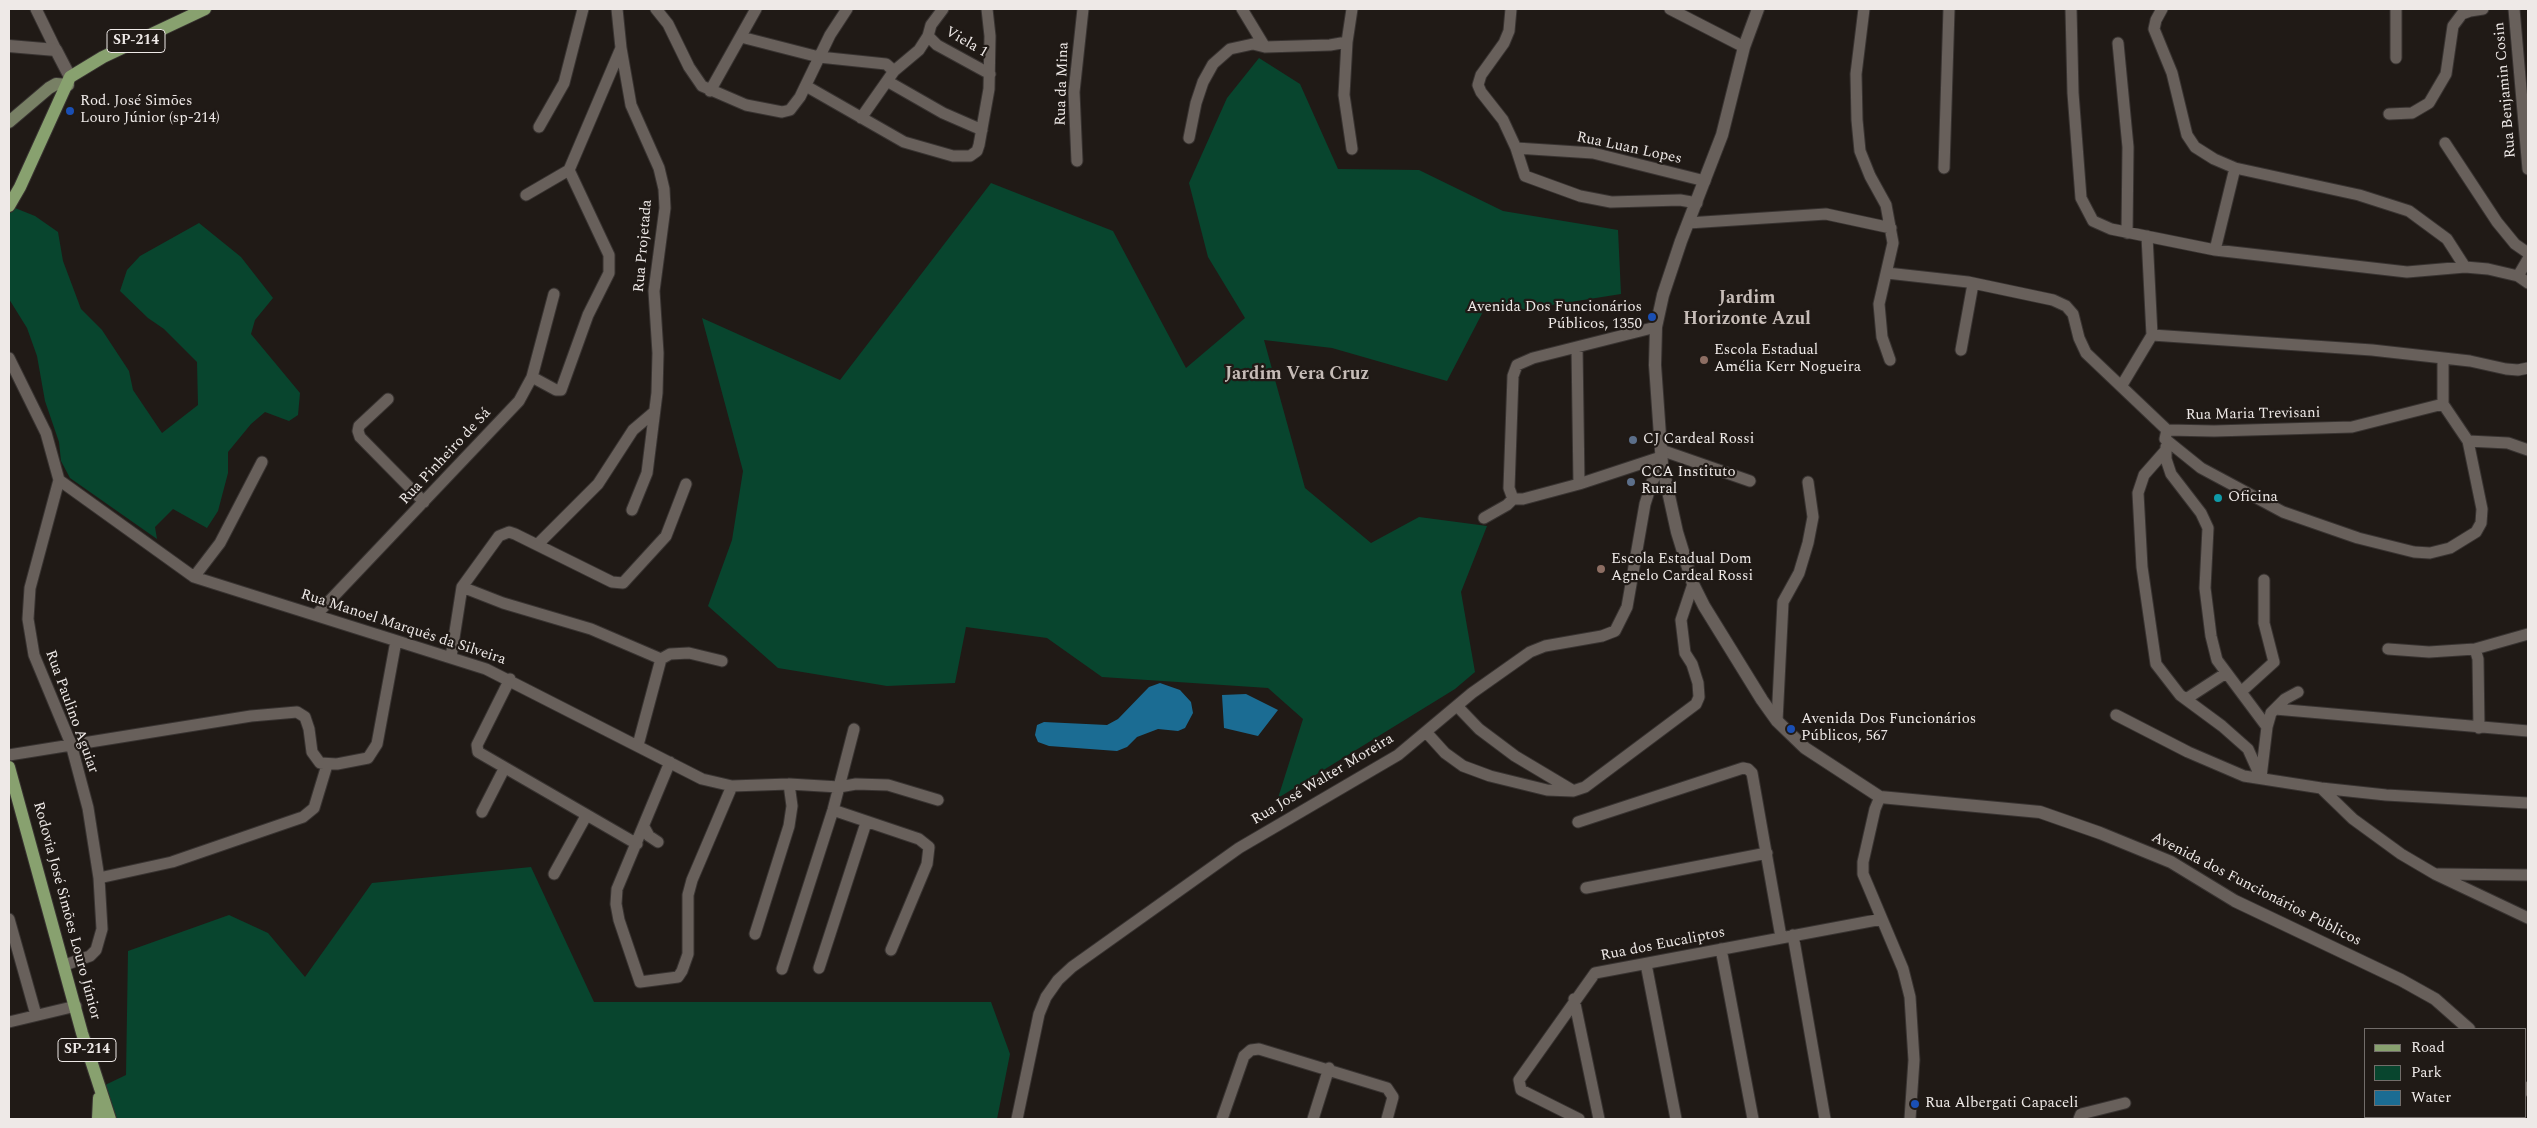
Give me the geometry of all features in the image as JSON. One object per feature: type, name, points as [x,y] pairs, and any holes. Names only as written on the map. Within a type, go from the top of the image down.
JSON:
[{"type":"main road","name":"SP-214","points":[[69,81],[103,57],[200,10]]},
{"type":"main road","points":[[9,122],[49,88],[69,81]]},
{"type":"main road","points":[[9,206],[20,187],[69,81]]},
{"type":"main road","name":"Rodovia José Simões Louro Júnior","points":[[9,767],[100,1093],[110,1119]]},
{"type":"main road","name":"Rodovia José Simões Louro Júnior","points":[[98,1119],[100,1093]]},
{"type":"street","points":[[36,9],[69,81]]},
{"type":"street","points":[[539,127],[564,83],[583,9]]},
{"type":"street","name":"Rua Projetada","points":[[617,9],[620,48],[631,105],[656,160],[664,190],[665,215],[654,291],[658,378],[646,473],[632,510]]},
{"type":"street","points":[[656,9],[668,24],[696,78],[710,91],[746,105],[782,112],[790,110],[796,104],[818,57],[847,9]]},
{"type":"street","points":[[710,91],[756,9]]},
{"type":"street","points":[[861,118],[894,71],[915,55],[928,36],[931,25],[943,9]]},
{"type":"street","points":[[806,86],[904,142],[959,156],[974,154],[979,145],[990,74],[987,9]]},
{"type":"street","name":"Rua da Mina","points":[[1077,161],[1074,92],[1083,9]]},
{"type":"street","points":[[1242,9],[1265,47]]},
{"type":"street","points":[[1352,9],[1347,42],[1344,95],[1352,149]]},
{"type":"street","points":[[1511,9],[1509,31],[1504,43],[1481,75],[1478,84],[1481,92],[1503,120],[1516,148],[1521,169],[1525,176],[1531,180],[1580,196],[1611,202],[1680,200],[1697,203]]},
{"type":"street","points":[[1670,9],[1744,48]]},
{"type":"street","name":"Avenida dos Funcionários Públicos","points":[[1758,9],[1744,48],[1727,119],[1663,295],[1656,327],[1656,408],[1661,457],[1677,532],[1693,584],[1707,611],[1777,721],[1805,748],[1880,797],[2032,811],[2100,833],[2170,862],[2236,901],[2401,980],[2435,999],[2468,1028]]},
{"type":"street","points":[[1864,9],[1856,74],[1860,151],[1870,176],[1886,205],[1894,243],[1879,304],[1879,321],[1882,337],[1890,360]]},
{"type":"street","points":[[1944,168],[1949,9]]},
{"type":"street","points":[[2071,9],[2073,76],[2081,198],[2093,221],[2111,229],[2127,233],[2215,250],[2407,272],[2466,267],[2488,269],[2518,276],[2528,283]]},
{"type":"street","points":[[2162,9],[2154,29],[2172,74],[2187,135],[2196,147],[2208,155],[2236,168],[2359,195],[2409,211],[2447,239],[2466,267]]},
{"type":"street","points":[[2396,9],[2396,58]]},
{"type":"street","points":[[2389,114],[2412,113],[2429,103],[2446,74],[2453,26],[2462,14],[2483,9]]},
{"type":"street","name":"Rua Benjamin Cosin","points":[[2514,9],[2528,170]]},
{"type":"street","name":"Viela 1","points":[[928,36],[937,45],[990,74]]},
{"type":"street","points":[[741,37],[818,57],[886,64],[894,71]]},
{"type":"street","points":[[1190,138],[1196,103],[1213,64],[1230,49],[1241,45],[1253,44],[1265,47],[1330,45],[1347,42]]},
{"type":"street","points":[[2118,43],[2128,147],[2127,233]]},
{"type":"street","points":[[9,46],[56,50]]},
{"type":"street","name":"Rua Projetada","points":[[569,170],[620,48]]},
{"type":"street","points":[[887,81],[943,113],[982,130]]},
{"type":"street","points":[[2445,143],[2497,222],[2515,244],[2528,254]]},
{"type":"street","name":"Rua Luan Lopes","points":[[1516,148],[1593,153],[1705,181]]},
{"type":"street","points":[[2215,250],[2236,168]]},
{"type":"street","points":[[526,195],[569,170],[609,255],[610,267],[588,315],[561,390],[556,390],[532,377]]},
{"type":"street","points":[[1688,223],[1826,214],[1891,228]]},
{"type":"street","points":[[2122,384],[2152,335],[2147,236]]},
{"type":"street","points":[[2518,276],[2528,258]]},
{"type":"street","name":"Rua Maria Trevisani","points":[[1887,272],[1973,284],[2053,300],[2066,306],[2073,314],[2079,338],[2086,353],[2122,384],[2166,440],[2214,431],[2352,427],[2443,404]]},
{"type":"street","points":[[1961,350],[1973,284]]},
{"type":"street","name":"Rua Pinheiro de Sá","points":[[316,614],[519,401],[532,377],[554,294]]},
{"type":"street","points":[[1513,499],[1509,495],[1509,488],[1513,376],[1517,366],[1533,358],[1656,327]]},
{"type":"street","points":[[2152,335],[2372,350],[2443,358],[2512,369],[2528,368]]},
{"type":"street","points":[[1577,347],[1579,484]]},
{"type":"street","points":[[9,358],[46,433],[59,480]]},
{"type":"street","points":[[2166,440],[2201,468],[2283,512],[2358,538],[2414,552],[2430,553],[2450,548],[2466,540],[2481,523],[2482,509],[2468,441],[2443,404],[2443,358]]},
{"type":"street","points":[[388,400],[359,426],[360,437],[424,502]]},
{"type":"street","points":[[538,544],[598,484],[633,430],[653,413]]},
{"type":"street","points":[[2166,440],[2171,474],[2200,513],[2208,528],[2205,588],[2210,636],[2217,660],[2267,727]]},
{"type":"street","points":[[2166,440],[2144,475],[2138,493],[2143,577],[2156,664],[2180,695],[2222,726],[2248,749],[2261,778]]},
{"type":"street","points":[[2468,441],[2508,443],[2528,450]]},
{"type":"street","points":[[1484,518],[1507,505],[1513,499],[1523,499],[1579,484],[1661,457],[1750,481]]},
{"type":"street","name":"Rua José Walter Moreira","points":[[1018,1119],[1039,1014],[1046,997],[1058,980],[1072,967],[1240,848],[1398,755],[1457,706],[1530,652],[1545,646],[1602,636],[1615,631],[1627,607],[1645,504],[1661,457]]},
{"type":"street","points":[[194,577],[220,543],[262,462]]},
{"type":"street","name":"Rua Manoel Marquês da Silveira","points":[[59,480],[194,577],[261,600],[316,614],[396,641],[451,656],[510,679],[702,779],[732,786],[789,784],[839,787],[856,784],[888,785],[938,800]]},
{"type":"street","name":"Rua Paulino Aguiar","points":[[59,480],[30,588],[28,619],[34,655],[71,744],[88,808],[99,878],[102,929],[100,944],[90,956],[65,965]]},
{"type":"street","points":[[1777,721],[1783,602],[1799,572],[1808,543],[1813,517],[1808,482]]},
{"type":"street","points":[[451,656],[462,587],[503,533],[515,534],[612,582],[623,583],[666,536],[686,484]]},
{"type":"street","points":[[2242,691],[2268,670],[2274,662],[2264,623],[2264,580]]},
{"type":"street","points":[[1426,732],[1445,753],[1472,770],[1528,787],[1573,791],[1597,779],[1696,704],[1699,697],[1698,683],[1692,664],[1685,653],[1681,620],[1693,584]]},
{"type":"street","points":[[462,587],[503,603],[591,629],[661,659]]},
{"type":"street","points":[[2388,649],[2429,652],[2475,649],[2528,634]]},
{"type":"street","points":[[9,755],[251,716],[297,712],[305,717],[315,759],[327,765],[368,758],[373,753],[377,744],[396,641]]},
{"type":"street","points":[[2475,649],[2478,659],[2479,728]]},
{"type":"street","points":[[638,746],[661,659],[670,654],[690,653],[722,662]]},
{"type":"street","points":[[2186,700],[2226,673]]},
{"type":"street","points":[[510,679],[477,749],[482,756],[637,844]]},
{"type":"street","points":[[2261,778],[2267,727],[2271,713],[2298,692]]},
{"type":"street","points":[[1457,706],[1479,729],[1515,756],[1573,791]]},
{"type":"street","points":[[2275,709],[2528,731]]},
{"type":"street","points":[[2116,715],[2226,770],[2261,778],[2322,788],[2457,800],[2528,803]]},
{"type":"street","points":[[782,969],[834,810],[854,729]]},
{"type":"street","points":[[670,762],[637,844],[620,876],[617,889],[616,904],[619,920],[640,982],[678,977],[688,954],[687,911],[692,880],[732,786]]},
{"type":"street","points":[[99,878],[172,862],[303,817],[314,808],[327,765]]},
{"type":"street","points":[[482,812],[504,768]]},
{"type":"street","points":[[1578,822],[1743,768],[1752,772],[1768,853],[1781,937]]},
{"type":"street","points":[[754,934],[789,826],[792,806],[789,784]]},
{"type":"street","points":[[2322,788],[2353,819],[2401,854],[2435,874],[2528,918]]},
{"type":"street","points":[[1880,797],[1875,809],[1865,853],[1863,874],[1903,969],[1910,997],[1914,1060],[1910,1119]]},
{"type":"street","points":[[834,810],[866,823],[919,839],[929,847],[927,864],[891,950]]},
{"type":"street","points":[[554,874],[586,816]]},
{"type":"street","points":[[819,968],[866,823]]},
{"type":"street","points":[[644,827],[649,836],[658,842]]},
{"type":"street","points":[[1586,888],[1768,853]]},
{"type":"street","points":[[2435,874],[2528,876]]},
{"type":"street","points":[[9,919],[36,1015]]},
{"type":"street","name":"Rua dos Eucaliptos","points":[[1579,1119],[1521,1090],[1518,1085],[1520,1076],[1574,999],[1595,973],[1882,919]]},
{"type":"street","points":[[1793,935],[1825,1119]]},
{"type":"street","points":[[1721,949],[1753,1119]]},
{"type":"street","points":[[1646,964],[1676,1119]]},
{"type":"street","points":[[1574,999],[1599,1119]]},
{"type":"street","points":[[9,1022],[76,1006]]},
{"type":"street","points":[[1222,1119],[1244,1056],[1251,1050],[1259,1048],[1329,1068],[1388,1088],[1393,1097],[1387,1119]]},
{"type":"street","points":[[1313,1119],[1329,1068]]},
{"type":"street","points":[[2079,1119],[2082,1114],[2125,1103]]},
{"type":"green space","points":[[1259,58],[1300,84],[1338,169],[1419,170],[1503,211],[1618,230],[1621,294],[1520,310],[1487,304],[1447,381],[1332,348],[1264,340],[1305,488],[1371,543],[1419,517],[1487,526],[1461,592],[1475,672],[1455,689],[1278,798],[1303,719],[1268,688],[1102,677],[1047,638],[966,627],[955,683],[887,686],[778,668],[708,606],[732,540],[743,471],[702,318],[840,380],[991,183],[1113,231],[1186,368],[1245,318],[1208,257],[1189,183],[1227,98]]},
{"type":"green space","points":[[15,208],[35,216],[58,232],[63,261],[81,309],[102,330],[129,371],[133,390],[162,433],[198,405],[197,362],[164,329],[148,318],[120,291],[127,270],[140,256],[199,223],[241,257],[273,298],[255,320],[251,334],[300,393],[298,415],[289,421],[265,412],[251,424],[228,452],[228,473],[218,511],[207,528],[173,509],[155,527],[157,539],[70,478],[61,461],[59,442],[45,401],[37,356],[27,328],[9,299],[9,214]]},
{"type":"green space","points":[[531,867],[594,1002],[991,1002],[1010,1054],[997,1119],[118,1119],[111,1111],[103,1086],[126,1075],[128,951],[229,915],[268,933],[305,977],[372,883]]},
{"type":"water","points":[[1160,683],[1180,690],[1191,702],[1193,713],[1185,728],[1178,731],[1158,729],[1137,737],[1127,747],[1117,751],[1049,746],[1038,742],[1035,735],[1037,725],[1044,722],[1107,725],[1118,719],[1149,687]]},
{"type":"water","points":[[1246,694],[1278,710],[1258,736],[1224,728],[1222,695]]},
{"type":"place","name":"Rod. José Simões Louro Júnior (sp-214)","points":[[70,111]]},
{"type":"place","name":"Avenida Dos Funcionários Públicos, 1350","points":[[1652,317]]},
{"type":"place","name":"Escola Estadual Amélia Kerr Nogueira","points":[[1704,360]]},
{"type":"place","name":"CJ Cardeal Rossi","points":[[1633,440]]},
{"type":"place","name":"CCA Instituto Rural","points":[[1631,482]]},
{"type":"place","name":"Oficina","points":[[2218,498]]},
{"type":"place","name":"Escola Estadual Dom Agnelo Cardeal Rossi","points":[[1601,569]]},
{"type":"place","name":"Avenida Dos Funcionários Públicos, 567","points":[[1791,729]]},
{"type":"place","name":"Rua Albergati Capaceli","points":[[1915,1104]]},
{"type":"district","name":"Jardim Horizonte Azul","points":[[1747,309]]},
{"type":"district","name":"Jardim Vera Cruz","points":[[1297,375]]}]
